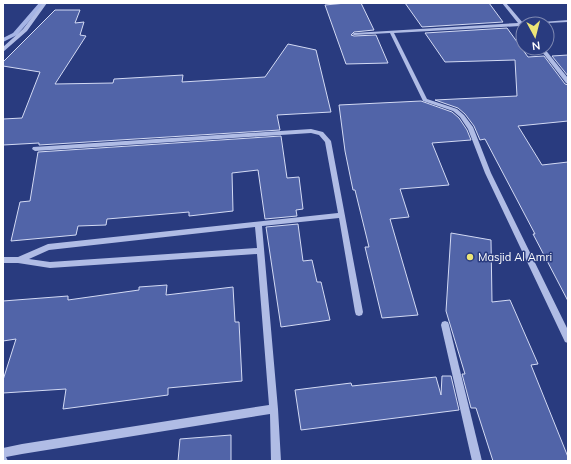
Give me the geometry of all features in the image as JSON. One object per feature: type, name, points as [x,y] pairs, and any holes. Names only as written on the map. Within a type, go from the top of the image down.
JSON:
[{"type":"street","points":[[3,50],[25,30],[45,3]]},
{"type":"street","points":[[504,3],[515,16]]},
{"type":"street","points":[[555,22],[568,21]]},
{"type":"street","points":[[354,34],[515,25]]},
{"type":"street","points":[[392,33],[426,100],[455,110],[472,128],[488,173],[568,339]]},
{"type":"street","points":[[547,56],[568,82]]},
{"type":"street","points":[[35,149],[317,132],[322,133],[328,141],[359,312]]},
{"type":"street","points":[[18,260],[48,247],[341,215]]},
{"type":"street","points":[[258,224],[274,409],[276,461]]},
{"type":"street","points":[[3,260],[18,260],[50,265],[260,251]]},
{"type":"street","points":[[444,325],[477,461]]},
{"type":"street","points":[[3,453],[22,448],[274,409]]},
{"type":"building","points":[[361,3],[374,30],[354,32],[351,35],[376,35],[388,63],[346,64],[325,5]]},
{"type":"building","points":[[405,3],[489,3],[503,22],[422,27]]},
{"type":"building","points":[[55,10],[80,10],[75,23],[84,22],[80,35],[86,36],[55,84],[113,83],[114,79],[183,75],[182,82],[265,77],[288,44],[316,50],[331,112],[277,115],[280,130],[39,145],[39,143],[3,145],[3,119],[22,118],[40,72],[3,66],[3,62]]},
{"type":"building","points":[[507,28],[515,39],[515,56],[544,56],[565,84],[568,85],[568,121],[518,126],[542,165],[568,162],[568,301],[485,139],[480,140],[474,126],[465,114],[458,108],[435,100],[517,96],[515,60],[445,62],[425,33]]},
{"type":"building","points":[[568,55],[568,76],[552,56]]},
{"type":"building","points":[[421,101],[452,112],[459,118],[467,130],[471,140],[432,143],[449,185],[400,189],[409,217],[390,219],[418,315],[382,318],[365,247],[369,247],[355,190],[353,190],[345,151],[339,105]]},
{"type":"building","points":[[281,136],[287,178],[299,177],[303,209],[296,210],[297,216],[265,219],[258,170],[232,173],[233,211],[189,216],[189,212],[107,219],[106,225],[78,226],[76,235],[11,241],[20,202],[30,201],[38,152]]},
{"type":"building","points":[[298,224],[303,261],[312,260],[317,282],[321,282],[330,320],[281,327],[266,227]]},
{"type":"building","points":[[451,233],[491,240],[492,302],[510,300],[538,364],[531,365],[568,457],[568,461],[493,461],[476,408],[471,408],[462,374],[465,374],[446,311]]},
{"type":"building","points":[[167,285],[166,295],[233,287],[235,322],[239,322],[242,381],[168,388],[168,395],[63,409],[66,389],[3,393],[3,380],[16,339],[3,341],[3,301],[68,296],[68,300],[139,290],[139,287]]},
{"type":"building","points":[[442,376],[451,376],[459,410],[301,430],[295,390],[351,383],[352,386],[436,377],[441,395]]},
{"type":"building","points":[[231,435],[231,461],[178,461],[180,439]]},
{"type":"waterway","points":[[3,40],[15,34],[42,3]]},
{"type":"place","name":"Masjid Al Amri","points":[[470,257]]}]
